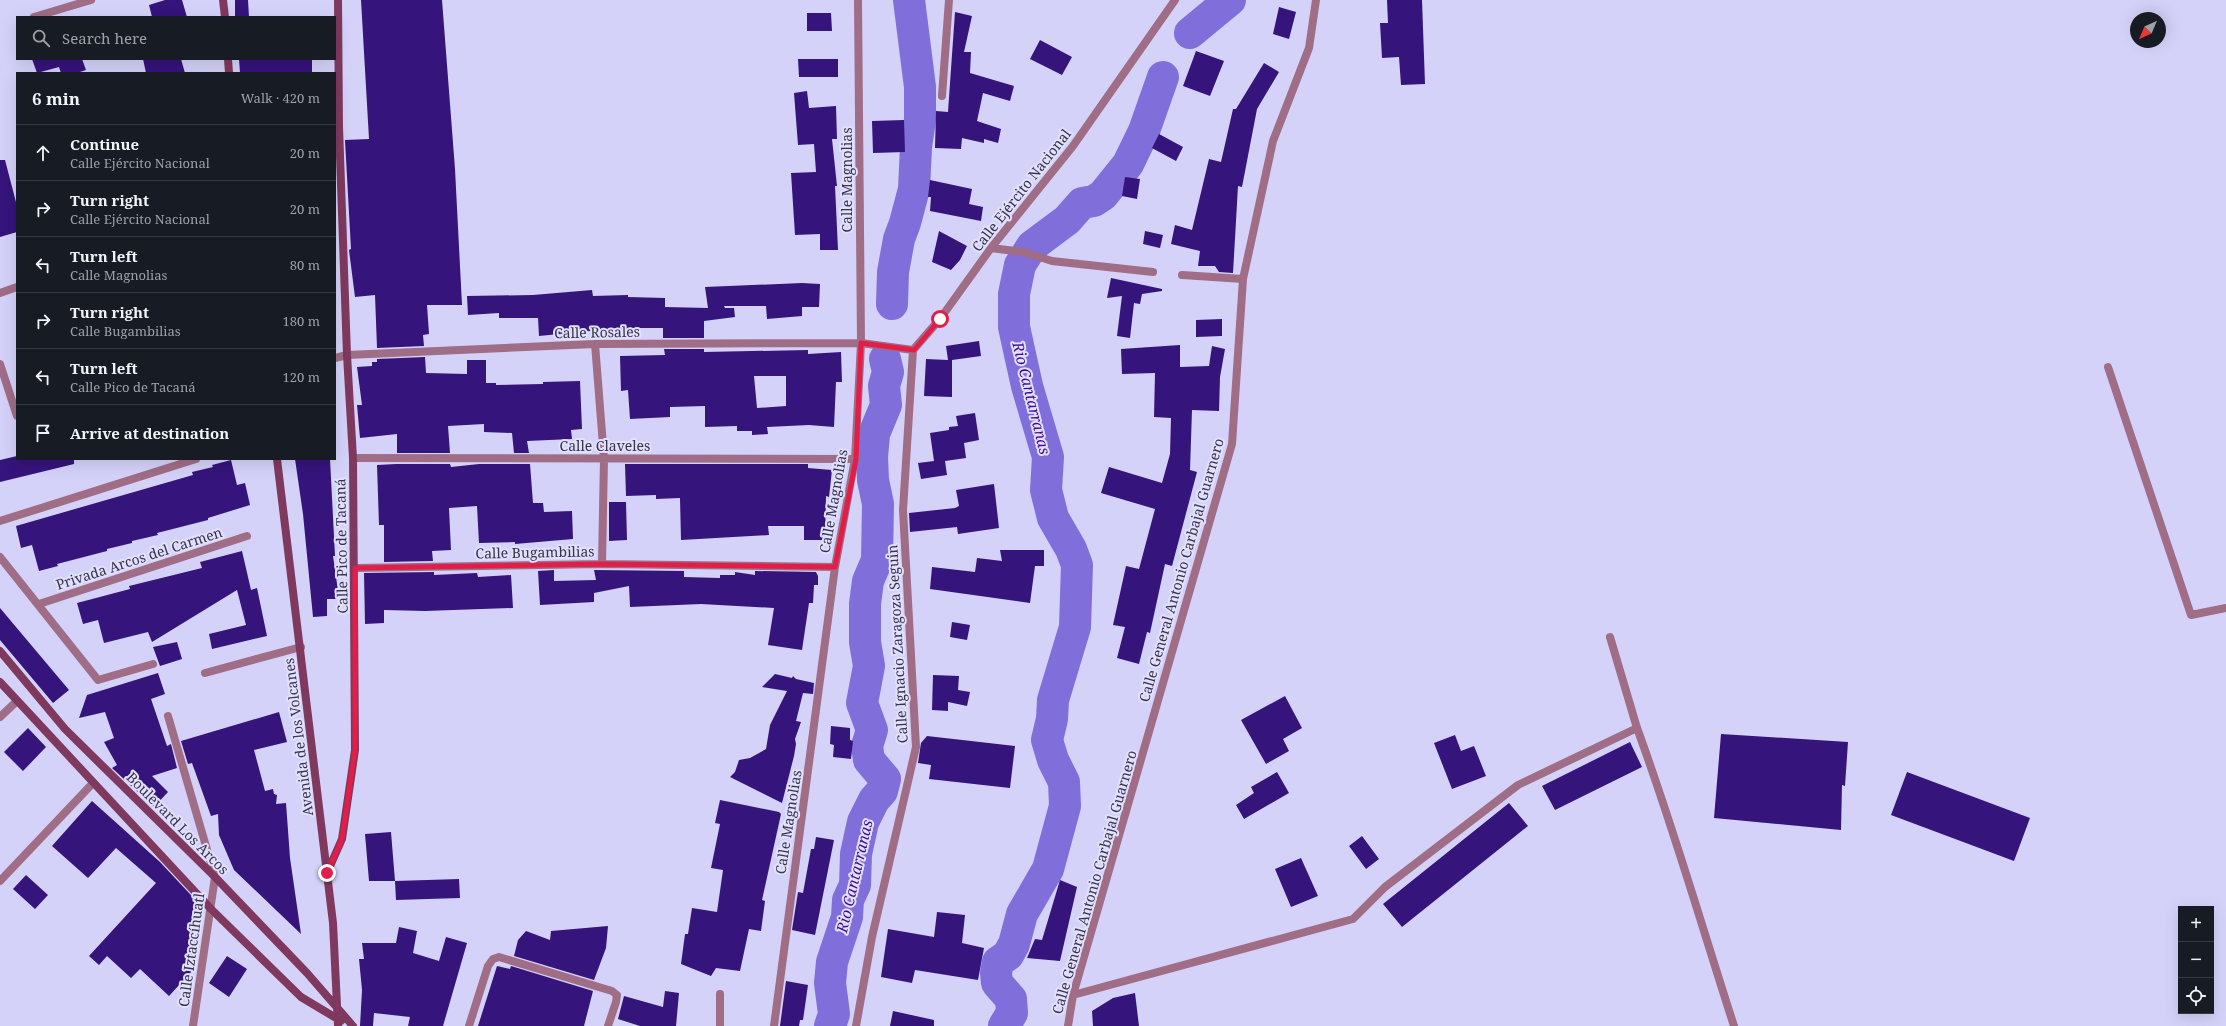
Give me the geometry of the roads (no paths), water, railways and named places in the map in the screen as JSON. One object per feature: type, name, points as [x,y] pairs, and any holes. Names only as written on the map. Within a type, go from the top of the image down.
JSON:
[{"type":"street","points":[[37,16],[91,0]]},
{"type":"street","points":[[223,0],[225,16]]},
{"type":"street","name":"Calle Pico de Tacaná","points":[[327,873],[342,839],[355,750],[354,458],[347,355],[339,127],[338,0]]},
{"type":"street","name":"Calle Magnolias","points":[[774,1026],[835,567],[856,459],[861,343],[858,0]]},
{"type":"street","points":[[942,96],[949,0]]},
{"type":"street","name":"Calle Ejército Nacional","points":[[914,350],[940,319],[991,248],[1073,146],[1175,0]]},
{"type":"street","name":"Calle General Antonio Carbajal Guarnero","points":[[1068,1026],[1073,995],[1232,444],[1243,279],[1273,141],[1310,48],[1316,0]]},
{"type":"street","points":[[228,60],[229,72]]},
{"type":"street","points":[[991,248],[1023,252],[1052,261],[1153,272]]},
{"type":"street","points":[[1182,275],[1243,279]]},
{"type":"street","points":[[0,293],[16,288]]},
{"type":"street","points":[[861,343],[914,350]]},
{"type":"street","name":"Calle Rosales","points":[[336,358],[347,355],[595,344],[861,343]]},
{"type":"street","points":[[595,344],[604,458],[602,564]]},
{"type":"street","name":"Calle Ignacio Zaragoza Seguin","points":[[856,1026],[872,937],[916,747],[903,510],[914,350]]},
{"type":"street","points":[[0,364],[16,413]]},
{"type":"street","points":[[2108,367],[2191,615],[2226,608]]},
{"type":"street","name":"Calle Claveles","points":[[354,458],[856,459]]},
{"type":"street","points":[[0,521],[193,460]]},
{"type":"street","name":"Avenida de los Volcanes","points":[[277,460],[301,647],[333,923],[338,1020]]},
{"type":"street","name":"Privada Arcos del Carmen","points":[[39,604],[247,536]]},
{"type":"street","points":[[0,557],[39,604],[98,680],[153,664]]},
{"type":"street","name":"Calle Bugambilias","points":[[355,568],[602,564],[835,567]]},
{"type":"street","points":[[1610,637],[1637,728],[1663,798],[1691,894],[1734,1026]]},
{"type":"street","points":[[205,673],[301,647]]},
{"type":"street","name":"Boulevard Los Arcos","points":[[0,651],[65,729],[215,877],[307,974],[338,1020]]},
{"type":"street","points":[[0,682],[211,909],[301,997],[338,1020],[350,1024]]},
{"type":"street","points":[[0,717],[17,701]]},
{"type":"street","points":[[168,716],[215,877]]},
{"type":"street","points":[[1073,995],[1353,919],[1385,887],[1518,785],[1637,728]]},
{"type":"street","points":[[0,881],[93,783]]},
{"type":"street","name":"Calle Iztaccíhuatl","points":[[193,1026],[215,877]]},
{"type":"street","points":[[469,1026],[488,966],[493,959],[499,957],[612,991],[616,995],[616,1002],[608,1026]]},
{"type":"street","points":[[720,994],[720,1026]]},
{"type":"waterway","name":"Rio Cantarranas","points":[[892,304],[893,272],[899,239],[914,189],[916,147],[920,120],[920,87],[909,0]]},
{"type":"waterway","name":"Rio Cantarranas","points":[[1190,33],[1230,0]]},
{"type":"waterway","name":"Rio Cantarranas","points":[[1004,1026],[1012,1013],[1011,999],[997,983],[996,973],[998,962],[1008,955],[1014,944],[1022,914],[1048,869],[1065,806],[1064,782],[1053,760],[1047,740],[1052,719],[1053,700],[1075,627],[1077,565],[1071,549],[1053,518],[1046,490],[1048,457],[1027,386],[1014,327],[1014,294],[1020,265],[1032,246],[1067,220],[1082,203],[1094,201],[1103,195],[1128,164],[1144,131],[1163,77]]},
{"type":"waterway","name":"Rio Cantarranas","points":[[830,1026],[834,1014],[830,983],[832,962],[847,917],[848,900],[855,885],[856,854],[863,822],[874,800],[882,791],[885,779],[869,760],[867,746],[872,730],[862,703],[869,666],[865,642],[865,604],[868,581],[877,560],[878,504],[873,480],[872,457],[874,434],[886,405],[884,386],[888,372],[885,359]]}]
